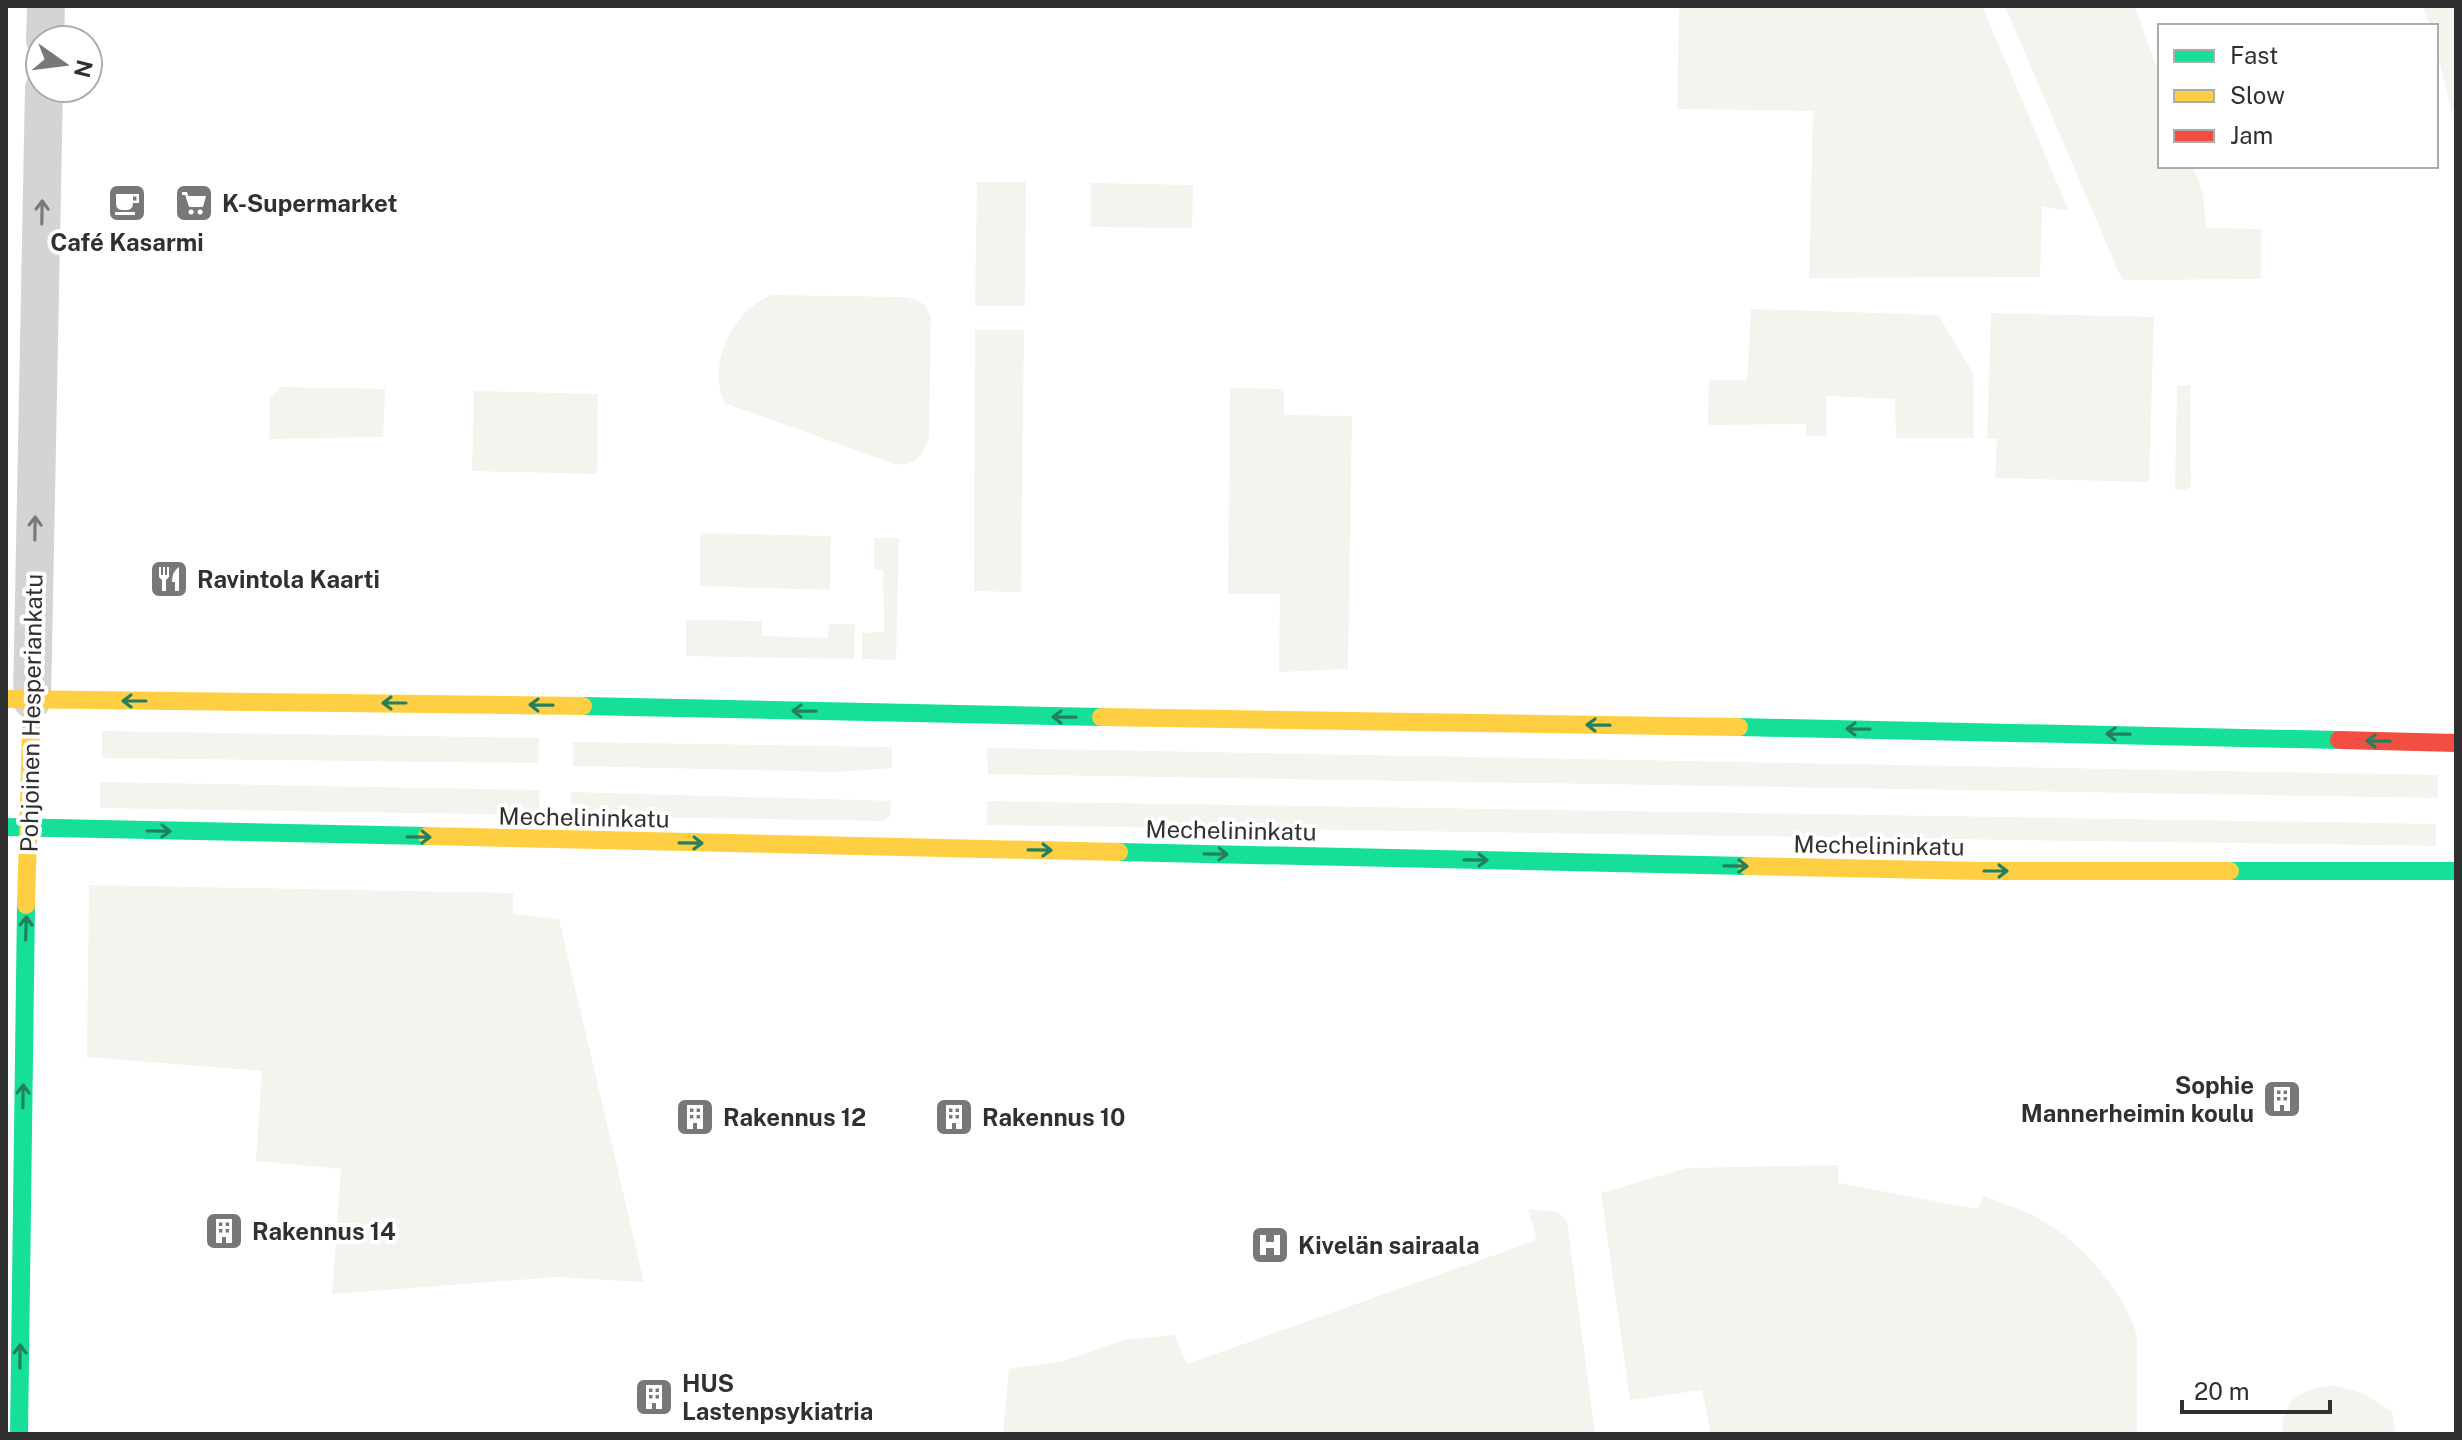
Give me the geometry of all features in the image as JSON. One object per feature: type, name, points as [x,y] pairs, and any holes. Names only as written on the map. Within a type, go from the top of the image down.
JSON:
[{"type":"main road","points":[[19,699],[472,703],[2456,743]]},
{"type":"main road","name":"Pohjoinen Hesperiankatu","points":[[19,699],[28,828],[19,1434]]},
{"type":"main road","name":"Mechelininkatu","points":[[6,827],[1964,871],[2456,871]]},
{"type":"street","name":"Pohjoinen Hesperiankatu","points":[[19,699],[43,104]]},
{"type":"shaded area","points":[[1679,6],[1982,6],[2069,211],[2042,206],[2040,277],[1809,278],[1813,111],[1677,109]]},
{"type":"shaded area","points":[[2005,6],[2135,6],[2158,71],[2158,168],[2194,168],[2203,193],[2206,228],[2261,229],[2261,279],[2122,280]]},
{"type":"shaded area","points":[[2423,6],[2456,6],[2456,129],[2438,55],[2438,24],[2429,24]]},
{"type":"shaded area","points":[[977,182],[1026,182],[1025,306],[975,306]]},
{"type":"shaded area","points":[[1091,183],[1193,185],[1192,228],[1091,227]]},
{"type":"shaded area","points":[[772,295],[903,297],[924,305],[931,318],[929,436],[918,458],[907,464],[894,464],[725,403],[719,372],[727,340],[746,312]]},
{"type":"shaded area","points":[[1751,309],[1938,315],[1973,373],[1974,438],[1896,438],[1895,399],[1826,396],[1827,436],[1806,436],[1806,424],[1708,425],[1709,380],[1747,380]]},
{"type":"shaded area","points":[[1991,313],[2154,317],[2149,482],[1995,478],[1997,439],[1987,439]]},
{"type":"shaded area","points":[[975,330],[1024,330],[1021,592],[974,591]]},
{"type":"shaded area","points":[[2190,385],[2191,487],[2184,490],[2175,489],[2177,386]]},
{"type":"shaded area","points":[[281,387],[385,389],[383,437],[269,439],[270,397]]},
{"type":"shaded area","points":[[1230,388],[1284,389],[1284,415],[1352,416],[1348,669],[1279,672],[1280,594],[1228,594]]},
{"type":"shaded area","points":[[474,391],[598,394],[597,474],[472,471]]},
{"type":"shaded area","points":[[700,533],[831,536],[830,590],[700,586]]},
{"type":"shaded area","points":[[874,538],[899,538],[896,660],[862,659],[862,633],[884,632],[883,570],[874,569]]},
{"type":"shaded area","points":[[686,620],[762,621],[762,636],[828,638],[829,624],[855,624],[854,659],[686,656]]},
{"type":"shaded area","points":[[102,731],[539,738],[539,763],[102,758]]},
{"type":"shaded area","points":[[573,742],[892,747],[892,768],[836,772],[573,766]]},
{"type":"shaded area","points":[[987,748],[2438,775],[2438,798],[988,774]]},
{"type":"shaded area","points":[[100,782],[539,790],[540,815],[100,808]]},
{"type":"shaded area","points":[[571,792],[891,801],[890,816],[885,821],[571,816]]},
{"type":"shaded area","points":[[987,801],[2436,824],[2436,846],[987,825]]},
{"type":"shaded area","points":[[89,885],[513,893],[513,914],[559,919],[644,1282],[556,1277],[332,1294],[341,1169],[256,1161],[262,1071],[87,1057]]},
{"type":"shaded area","points":[[1839,1165],[1838,1183],[1977,1209],[1984,1196],[2041,1219],[2076,1246],[2113,1287],[2137,1335],[2137,1434],[1711,1434],[1702,1390],[1630,1400],[1601,1193],[1687,1168]]},
{"type":"shaded area","points":[[1528,1209],[1558,1212],[1567,1221],[1595,1434],[1003,1434],[1009,1369],[1064,1361],[1124,1340],[1175,1335],[1187,1364],[1537,1240]]},
{"type":"shaded area","points":[[2334,1385],[2365,1394],[2392,1412],[2396,1434],[2282,1434],[2285,1412],[2296,1398],[2312,1389]]},
{"type":"traffic: fast","points":[[583,706],[1101,717]]},
{"type":"traffic: fast","points":[[1739,727],[2339,740]]},
{"type":"traffic: fast","points":[[6,827],[427,836]]},
{"type":"traffic: fast","points":[[1119,852],[1747,866]]},
{"type":"traffic: fast","points":[[2230,871],[2456,871]]},
{"type":"traffic: fast","points":[[19,1434],[26,905]]},
{"type":"traffic: slow","points":[[6,699],[583,706]]},
{"type":"traffic: slow","points":[[26,905],[32,700]]},
{"type":"traffic: slow","points":[[1101,717],[1739,727]]},
{"type":"traffic: slow","points":[[427,836],[1119,852]]},
{"type":"traffic: slow","points":[[1747,866],[1980,871],[2230,871]]},
{"type":"traffic: jam","points":[[2339,740],[2456,743]]},
{"type":"place","name":"Café Kasarmi","points":[[127,203]]},
{"type":"place","name":"K-Supermarket","points":[[194,203]]},
{"type":"place","name":"Ravintola Kaarti","points":[[169,579]]},
{"type":"place","name":"Sophie Mannerheimin koulu","points":[[2282,1099]]},
{"type":"place","name":"Rakennus 12","points":[[695,1117]]},
{"type":"place","name":"Rakennus 10","points":[[954,1117]]},
{"type":"place","name":"Rakennus 14","points":[[224,1231]]},
{"type":"place","name":"Kivelän sairaala","points":[[1270,1245]]},
{"type":"place","name":"HUS Lastenpsykiatria","points":[[654,1397]]}]
